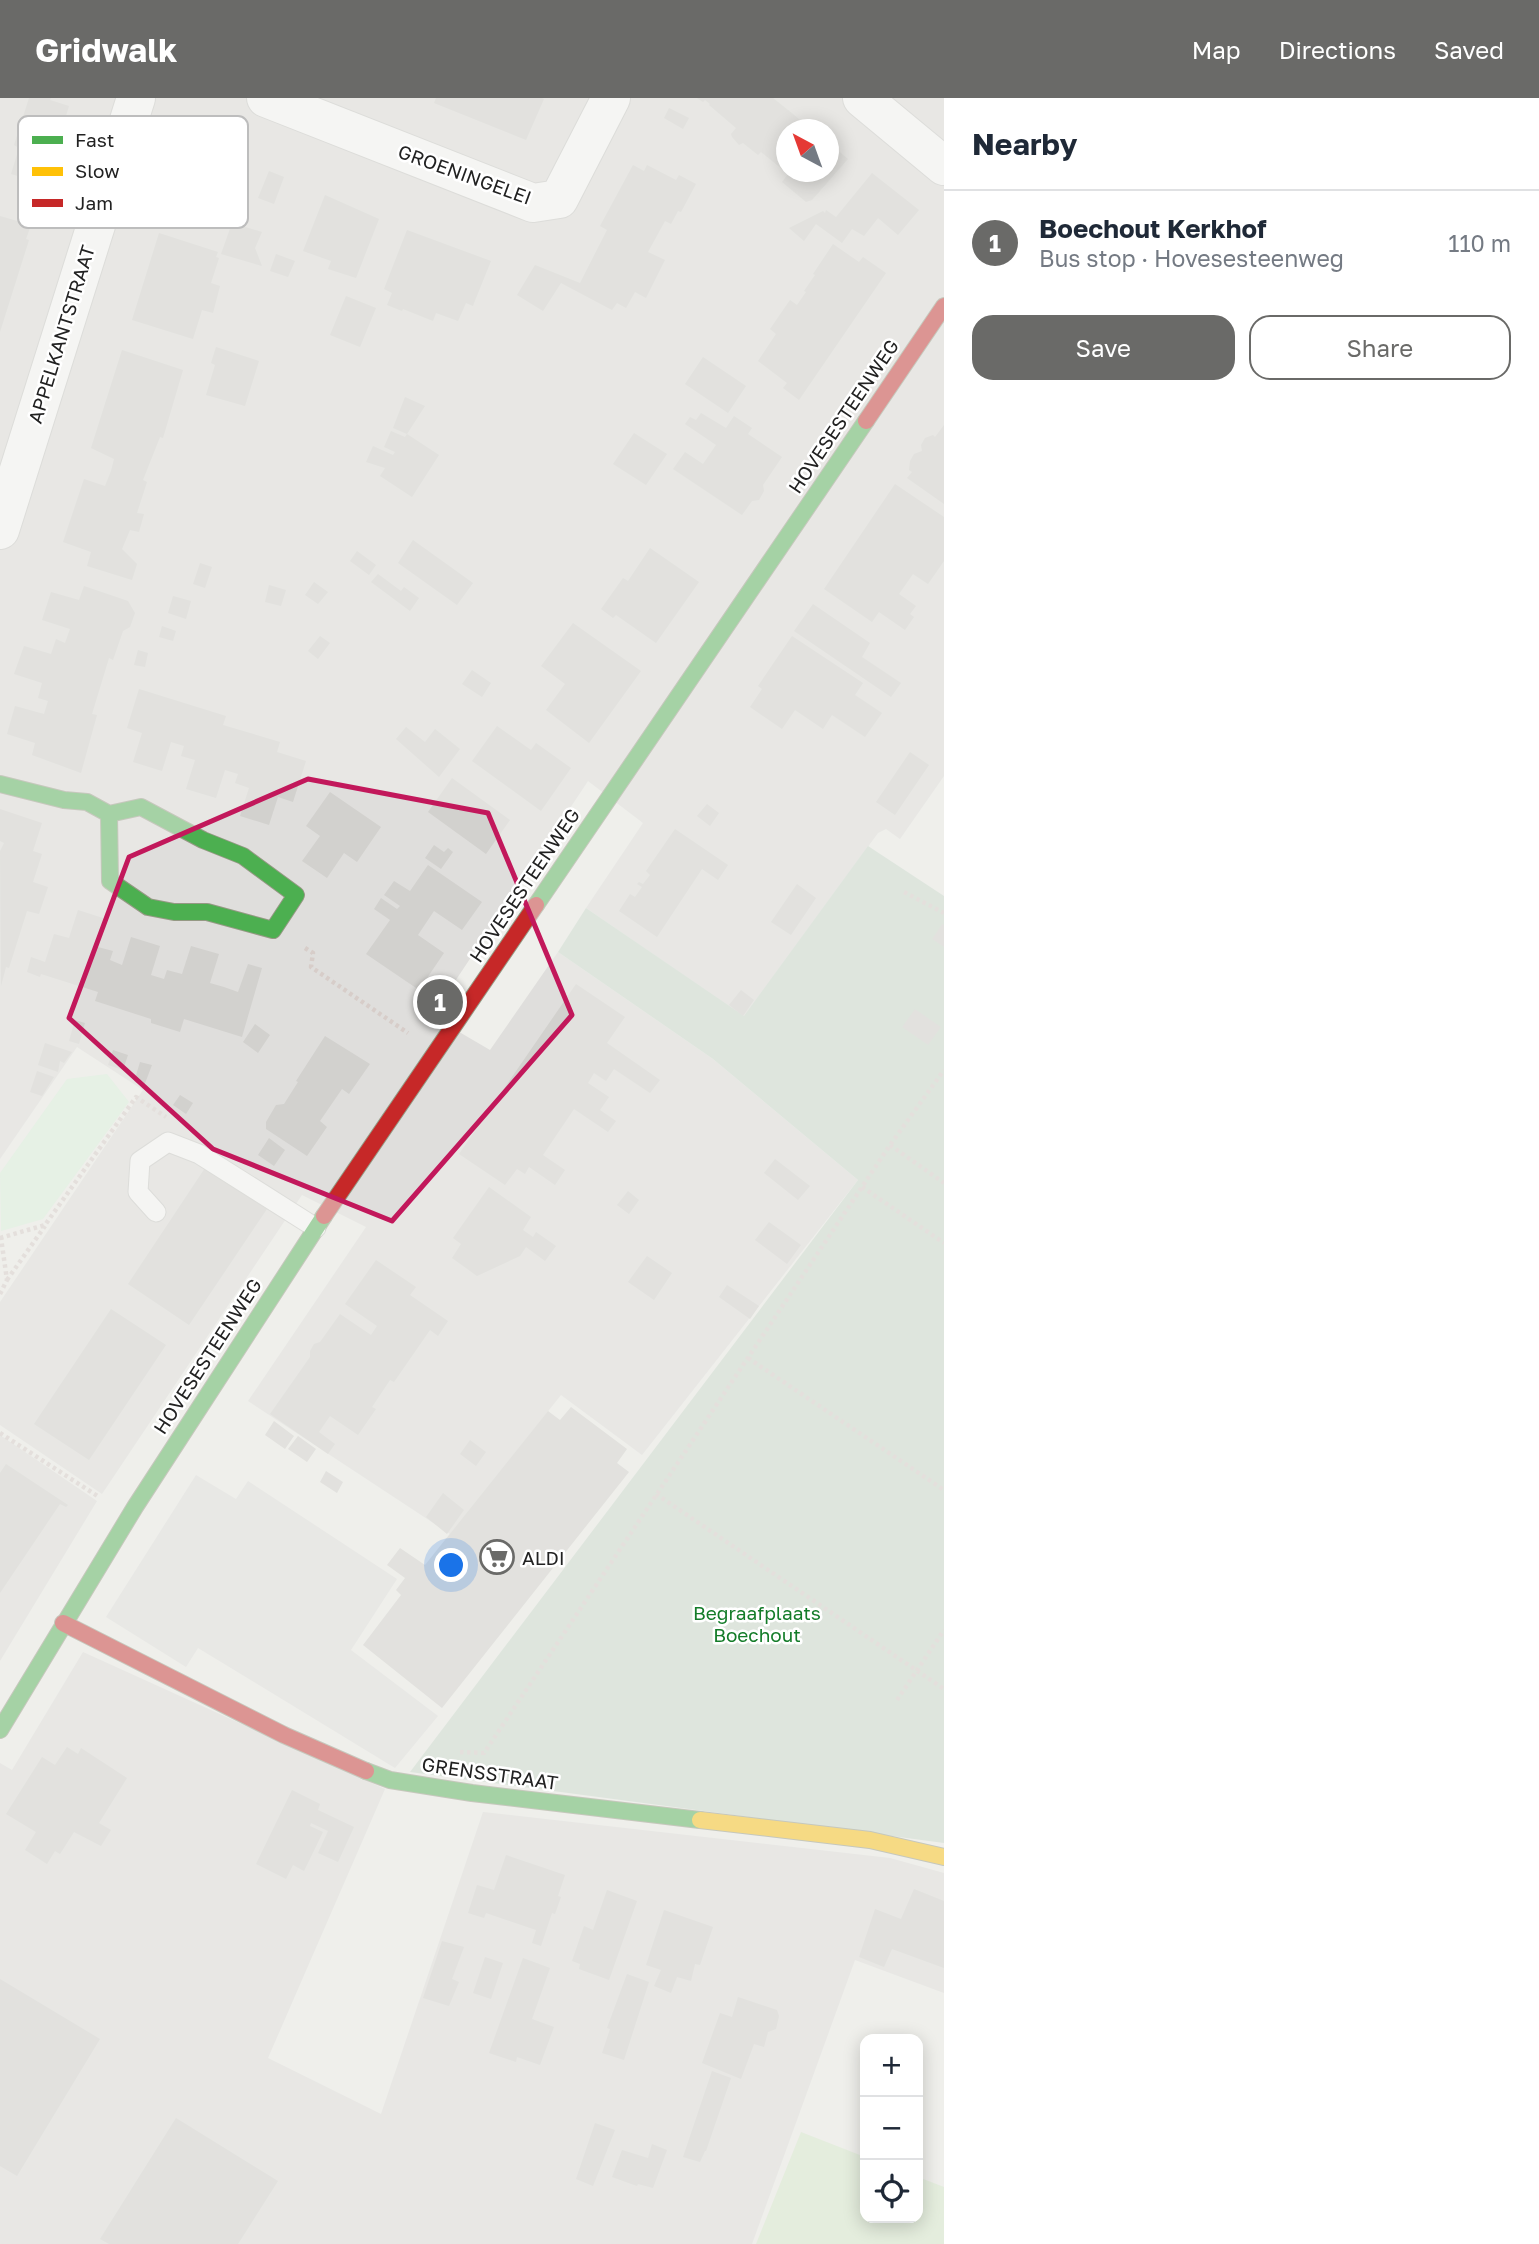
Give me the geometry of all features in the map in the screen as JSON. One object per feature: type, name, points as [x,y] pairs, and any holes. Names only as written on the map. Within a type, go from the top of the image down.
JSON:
[{"type":"street","name":"APPELKANTSTRAAT","points":[[129,116],[135,98]]},
{"type":"street","name":"GROENINGELEI","points":[[266,98],[533,203],[559,199],[611,98]]},
{"type":"street","points":[[862,98],[944,166]]},
{"type":"street","name":"APPELKANTSTRAAT","points":[[0,530],[94,228]]},
{"type":"street","name":"HOVESESTEENWEG","points":[[0,1730],[126,1522],[316,1228],[944,306]]},
{"type":"street","points":[[0,784],[64,800],[87,802],[109,814],[141,807],[203,841],[243,856],[296,895],[274,930],[207,912],[174,912],[148,907],[110,881],[109,814]]},
{"type":"street","name":"GRENSSTRAAT","points":[[63,1623],[284,1735],[390,1780],[472,1794],[870,1840],[944,1857]]},
{"type":"lane","points":[[156,1212],[138,1192],[139,1161],[168,1142],[199,1154],[316,1228]]},
{"type":"path","points":[[904,892],[944,913]]},
{"type":"path","points":[[274,930],[313,953],[311,967],[436,1053]]},
{"type":"path","points":[[458,1752],[484,1753],[890,1145],[944,1070]]},
{"type":"path","points":[[890,1145],[944,1183]]},
{"type":"path","points":[[862,1187],[944,1243]]},
{"type":"path","points":[[0,1294],[46,1226]]},
{"type":"path","points":[[0,1237],[8,1280]]},
{"type":"path","points":[[748,1358],[944,1490]]},
{"type":"path","points":[[0,1433],[103,1500],[126,1522]]},
{"type":"path","points":[[656,1494],[944,1689]]},
{"type":"path","points":[[897,1700],[944,1630]]},
{"type":"highlighted area","points":[[308,779],[488,813],[572,1015],[392,1221],[213,1149],[69,1018],[129,857]]},
{"type":"shaded area","points":[[0,98],[944,98],[944,776],[900,839],[886,829],[878,833],[744,1017],[586,908],[643,823],[588,781],[432,1016],[490,1050],[558,952],[713,1059],[858,1180],[642,1455],[561,1395],[450,1534],[248,1401],[366,1227],[302,1195],[102,1494],[0,1425],[0,1302],[143,1090],[77,1047],[0,1159]]},
{"type":"shaded area","points":[[0,1435],[97,1501],[0,1661]]},
{"type":"shaded area","points":[[196,1475],[236,1499],[248,1481],[397,1579],[351,1650],[438,1716],[395,1768],[198,1648],[186,1667],[106,1617]]},
{"type":"shaded area","points":[[83,1652],[385,1789],[268,2058],[381,2114],[483,1812],[890,1858],[944,1873],[944,1993],[855,1960],[752,2244],[0,2244],[0,1763],[12,1770]]},
{"type":"green space","name":"Begraafplaats Boechout","points":[[868,846],[944,896],[944,1843],[410,1772],[858,1180],[713,1059],[558,952],[586,908],[744,1016]]},
{"type":"green space","points":[[107,1074],[129,1102],[43,1219],[1,1231],[0,1173],[67,1079]]},
{"type":"green space","points":[[801,2132],[860,2155],[860,2223],[923,2223],[923,2179],[944,2187],[944,2244],[756,2244]]},
{"type":"building","points":[[29,98],[51,98],[50,100],[69,106],[66,116],[23,116]]},
{"type":"building","points":[[436,98],[544,99],[526,140],[434,103]]},
{"type":"building","points":[[697,98],[773,98],[799,119],[776,119],[776,164],[761,152],[758,155],[743,143],[739,145],[731,134],[736,128],[705,100],[703,102]]},
{"type":"building","points":[[669,108],[689,118],[683,129],[664,118]]},
{"type":"building","points":[[18,151],[18,176],[11,174]]},
{"type":"building","points":[[839,151],[848,159],[839,169]]},
{"type":"building","points":[[633,165],[644,171],[647,165],[676,180],[679,175],[696,184],[681,212],[678,211],[671,224],[665,221],[648,252],[665,260],[646,298],[635,292],[626,308],[617,303],[612,310],[561,283],[543,311],[517,295],[535,265],[580,283],[607,230],[600,226]]},
{"type":"building","points":[[269,171],[284,177],[274,204],[258,198]]},
{"type":"building","points":[[872,173],[919,210],[898,235],[878,218],[864,236],[852,229],[842,243],[816,224],[804,241],[789,228],[823,211],[825,213],[826,210],[836,217]]},
{"type":"building","points":[[782,182],[828,182],[812,200],[806,202]]},
{"type":"building","points":[[325,195],[379,219],[356,278],[328,269],[331,261],[303,251]]},
{"type":"building","points":[[0,216],[18,221],[18,228],[30,228],[26,239],[29,240],[0,332]]},
{"type":"building","points":[[230,228],[248,228],[262,232],[255,248],[262,266],[221,254]]},
{"type":"building","points":[[407,230],[491,261],[473,306],[466,303],[458,321],[436,313],[433,321],[387,305],[392,293],[384,289]]},
{"type":"building","points":[[159,233],[218,252],[216,257],[219,258],[211,283],[220,286],[213,313],[202,310],[193,339],[132,320]]},
{"type":"building","points":[[833,244],[859,262],[863,257],[886,273],[799,400],[783,388],[787,383],[758,361],[776,334],[770,329],[790,300],[797,305]]},
{"type":"building","points":[[276,254],[295,261],[288,277],[270,271]]},
{"type":"building","points":[[346,296],[376,308],[360,347],[330,335]]},
{"type":"building","points":[[216,347],[259,361],[245,406],[206,395],[215,365],[211,363]]},
{"type":"building","points":[[122,350],[183,370],[163,438],[160,437],[143,480],[147,482],[137,513],[144,514],[139,532],[130,530],[122,549],[137,564],[132,580],[87,566],[91,552],[63,542],[84,479],[105,486],[111,471],[114,459],[91,448]]},
{"type":"building","points":[[703,357],[746,386],[728,413],[685,384]]},
{"type":"building","points":[[405,397],[425,406],[407,434],[393,428]]},
{"type":"building","points":[[701,413],[726,428],[734,416],[752,428],[748,434],[782,457],[763,485],[764,491],[759,500],[752,501],[742,515],[673,469],[685,452],[703,464],[716,445],[685,424],[690,417],[696,420]]},
{"type":"building","points":[[944,425],[944,504],[907,478],[912,472],[909,470],[910,461],[914,454],[922,451],[921,445],[925,438],[933,435],[935,437]]},
{"type":"building","points":[[391,431],[405,437],[407,434],[439,455],[412,497],[380,476],[385,468],[366,462],[373,446],[393,455],[395,452],[384,447]]},
{"type":"building","points":[[634,433],[667,454],[646,485],[613,464]]},
{"type":"building","points":[[895,484],[944,517],[944,561],[928,584],[913,574],[899,594],[916,606],[910,614],[914,617],[905,630],[879,612],[872,622],[824,589]]},
{"type":"building","points":[[413,540],[473,583],[457,605],[398,563]]},
{"type":"building","points":[[650,548],[699,582],[656,643],[616,615],[613,618],[601,609],[623,578],[628,581]]},
{"type":"building","points":[[357,551],[376,565],[369,575],[350,561]]},
{"type":"building","points":[[200,563],[212,567],[205,588],[193,584]]},
{"type":"building","points":[[378,574],[401,591],[404,587],[419,598],[410,611],[371,582]]},
{"type":"building","points":[[314,582],[328,592],[318,604],[305,595]]},
{"type":"building","points":[[269,585],[286,590],[281,606],[265,602]]},
{"type":"building","points":[[84,586],[128,601],[135,613],[130,627],[123,631],[113,660],[109,658],[92,714],[97,715],[81,773],[32,755],[35,743],[7,734],[15,706],[44,714],[48,701],[38,698],[42,683],[14,674],[24,646],[51,654],[56,639],[65,643],[70,629],[42,620],[51,592],[79,600]]},
{"type":"building","points":[[173,596],[191,601],[186,619],[168,613]]},
{"type":"building","points":[[813,604],[870,643],[862,657],[901,683],[891,697],[794,631]]},
{"type":"building","points":[[573,623],[641,671],[589,743],[546,710],[565,684],[541,666]]},
{"type":"building","points":[[162,626],[176,631],[173,641],[159,637]]},
{"type":"building","points":[[320,636],[330,643],[318,659],[308,651]]},
{"type":"building","points":[[792,636],[863,683],[855,695],[882,713],[865,737],[832,715],[823,729],[795,710],[782,729],[750,707],[762,689],[758,686]]},
{"type":"building","points":[[138,650],[148,653],[145,667],[134,665]]},
{"type":"building","points":[[472,670],[491,683],[482,697],[462,684]]},
{"type":"building","points":[[139,689],[226,716],[223,725],[280,742],[277,752],[306,761],[293,802],[278,797],[269,825],[240,816],[249,788],[235,783],[238,774],[225,770],[216,798],[186,789],[195,760],[181,756],[184,746],[171,742],[162,771],[133,762],[142,733],[127,728]]},
{"type":"building","points":[[497,726],[531,750],[536,743],[571,768],[541,811],[472,761]]},
{"type":"building","points":[[406,727],[425,742],[435,729],[460,749],[439,777],[396,739]]},
{"type":"building","points":[[910,752],[929,765],[895,815],[876,802]]},
{"type":"building","points":[[452,778],[510,820],[486,854],[428,812]]},
{"type":"building","points":[[330,792],[381,827],[357,862],[344,853],[327,878],[302,861],[320,836],[306,826]]},
{"type":"building","points":[[707,804],[719,813],[710,826],[697,816]]},
{"type":"building","points":[[0,809],[42,823],[33,851],[42,854],[33,882],[48,887],[39,914],[27,911],[1,986],[0,851],[4,843],[0,841]]},
{"type":"building","points":[[675,829],[728,865],[718,880],[702,869],[657,937],[619,911],[630,894],[635,897],[642,887],[637,884],[643,884],[650,875],[646,871]]},
{"type":"building","points":[[434,845],[444,852],[448,848],[453,852],[441,869],[425,858]]},
{"type":"building","points":[[428,865],[482,902],[462,930],[434,911],[418,935],[444,953],[419,990],[366,954],[390,920],[374,909],[381,898],[397,909],[400,906],[384,895],[394,881],[410,891]]},
{"type":"building","points":[[797,884],[816,898],[791,935],[771,922]]},
{"type":"building","points":[[78,910],[106,919],[98,947],[113,951],[110,960],[122,965],[131,937],[160,946],[151,975],[164,979],[167,970],[182,974],[191,946],[219,954],[210,983],[238,992],[248,964],[262,968],[242,1037],[184,1019],[180,1032],[151,1023],[151,1019],[95,1001],[98,992],[27,972],[31,957],[45,962],[54,934],[69,938]]},
{"type":"building","points":[[942,924],[944,925],[944,947],[932,939]]},
{"type":"building","points":[[576,984],[625,1017],[607,1043],[660,1080],[650,1093],[614,1069],[606,1081],[594,1073],[588,1083],[609,1097],[600,1110],[616,1121],[608,1132],[574,1109],[543,1155],[565,1170],[555,1185],[529,1167],[525,1174],[517,1169],[505,1185],[459,1154]]},
{"type":"building","points":[[741,990],[754,1000],[743,1016],[729,1005]]},
{"type":"building","points":[[915,1009],[941,1027],[928,1045],[902,1027]]},
{"type":"building","points":[[75,1020],[85,1023],[79,1044],[69,1041]]},
{"type":"building","points":[[255,1024],[270,1035],[258,1053],[243,1042]]},
{"type":"building","points":[[325,1036],[370,1064],[349,1094],[342,1089],[320,1121],[327,1127],[307,1156],[266,1129],[266,1122],[276,1105],[284,1104]]},
{"type":"building","points":[[45,1043],[72,1052],[64,1063],[60,1061],[58,1072],[38,1065]]},
{"type":"building","points":[[113,1050],[128,1055],[123,1070],[108,1065]]},
{"type":"building","points":[[140,1062],[152,1065],[144,1086],[134,1082]]},
{"type":"building","points":[[37,1071],[54,1077],[42,1096],[30,1092]]},
{"type":"building","points":[[180,1095],[193,1103],[186,1114],[173,1105]]},
{"type":"building","points":[[269,1138],[285,1150],[274,1166],[258,1155]]},
{"type":"building","points":[[775,1159],[810,1186],[798,1200],[764,1173]]},
{"type":"building","points":[[205,1168],[267,1209],[189,1325],[128,1284]]},
{"type":"building","points":[[489,1187],[531,1217],[523,1230],[533,1237],[536,1232],[556,1246],[545,1261],[526,1247],[520,1256],[477,1276],[452,1258],[461,1244],[453,1238]]},
{"type":"building","points":[[628,1191],[639,1200],[629,1214],[617,1205]]},
{"type":"building","points":[[769,1222],[801,1245],[787,1264],[755,1240]]},
{"type":"building","points":[[647,1256],[672,1273],[654,1300],[628,1282]]},
{"type":"building","points":[[376,1260],[416,1287],[410,1295],[448,1321],[438,1336],[430,1330],[394,1382],[390,1380],[372,1407],[376,1409],[358,1435],[330,1416],[319,1432],[335,1444],[328,1454],[270,1414],[310,1357],[314,1344],[320,1342],[340,1314],[371,1335],[377,1326],[345,1304]]},
{"type":"building","points":[[727,1285],[759,1306],[750,1319],[719,1297]]},
{"type":"building","points":[[111,1309],[166,1345],[89,1460],[34,1424]]},
{"type":"building","name":"ALDI","points":[[571,1407],[627,1449],[617,1463],[629,1472],[442,1708],[363,1645],[401,1595],[396,1590],[405,1578],[387,1565],[400,1548],[425,1565],[548,1411],[560,1420]]},
{"type":"building","points":[[274,1421],[294,1436],[285,1449],[265,1435]]},
{"type":"building","points":[[298,1436],[316,1449],[307,1462],[288,1449]]},
{"type":"building","points":[[470,1440],[486,1452],[476,1466],[460,1454]]},
{"type":"building","points":[[6,1464],[68,1505],[66,1507],[60,1504],[0,1593],[0,1473]]},
{"type":"building","points":[[326,1471],[343,1482],[337,1493],[320,1482]]},
{"type":"building","points":[[443,1493],[464,1510],[447,1534],[426,1517]]},
{"type":"building","points":[[67,1747],[78,1754],[81,1748],[127,1778],[99,1823],[111,1830],[101,1846],[74,1832],[60,1854],[55,1851],[47,1864],[25,1850],[36,1832],[6,1814],[42,1757],[55,1765]]},
{"type":"building","points":[[292,1790],[320,1804],[318,1810],[354,1827],[338,1862],[318,1853],[328,1831],[311,1823],[310,1826],[323,1832],[304,1871],[293,1865],[286,1879],[256,1864]]},
{"type":"building","points":[[506,1855],[565,1875],[558,1896],[561,1897],[555,1914],[552,1913],[541,1946],[532,1943],[536,1930],[486,1913],[484,1918],[468,1913],[477,1885],[494,1890]]},
{"type":"building","points":[[914,1889],[944,1901],[944,1968],[892,1949],[884,1967],[859,1957],[875,1909],[901,1919]]},
{"type":"building","points":[[607,1890],[637,1901],[609,1980],[579,1969],[580,1964],[572,1961],[584,1926],[593,1930]]},
{"type":"building","points":[[664,1910],[713,1927],[700,1965],[695,1964],[691,1981],[677,1977],[671,1993],[654,1986],[661,1970],[646,1965]]},
{"type":"building","points":[[442,1941],[464,1947],[452,1979],[459,1982],[449,2006],[423,1998]]},
{"type":"building","points":[[485,1957],[503,1963],[491,1999],[473,1993]]},
{"type":"building","points":[[523,1958],[550,1968],[532,2019],[554,2027],[540,2065],[517,2057],[516,2062],[489,2053]]},
{"type":"building","points":[[627,1974],[649,1982],[624,2060],[602,2053],[610,2029],[607,2028]]},
{"type":"building","points":[[0,1979],[100,2039],[17,2176],[0,2166]]},
{"type":"building","points":[[738,1997],[777,2010],[779,2016],[776,2029],[768,2032],[764,2047],[754,2044],[741,2079],[702,2063],[720,2013],[732,2017]]},
{"type":"building","points":[[712,2071],[731,2078],[700,2162],[683,2157]]},
{"type":"building","points":[[176,2118],[278,2181],[238,2244],[109,2244],[100,2239]]},
{"type":"building","points":[[595,2123],[615,2130],[593,2186],[576,2179]]},
{"type":"building","points":[[652,2144],[667,2150],[653,2188],[638,2184],[637,2186],[612,2177],[622,2150],[648,2158]]},
{"type":"traffic: fast","points":[[536,905],[866,421]]},
{"type":"traffic: fast","points":[[0,784],[64,800],[87,802],[109,814],[141,807],[203,840],[243,856],[296,895],[273,930],[207,912],[174,912],[148,907],[110,881],[109,814]]},
{"type":"traffic: fast","points":[[0,1730],[135,1507],[324,1216]]},
{"type":"traffic: fast","points":[[366,1771],[390,1780],[472,1793],[700,1820]]},
{"type":"traffic: slow","points":[[700,1820],[870,1840],[944,1857]]},
{"type":"traffic: jam","points":[[866,421],[944,306]]},
{"type":"traffic: jam","points":[[324,1216],[536,905]]},
{"type":"traffic: jam","points":[[63,1623],[284,1735],[366,1771]]},
{"type":"place","name":"Boechout Kerkhof","points":[[440,1002]]},
{"type":"place","name":"ALDI","points":[[497,1557]]}]
